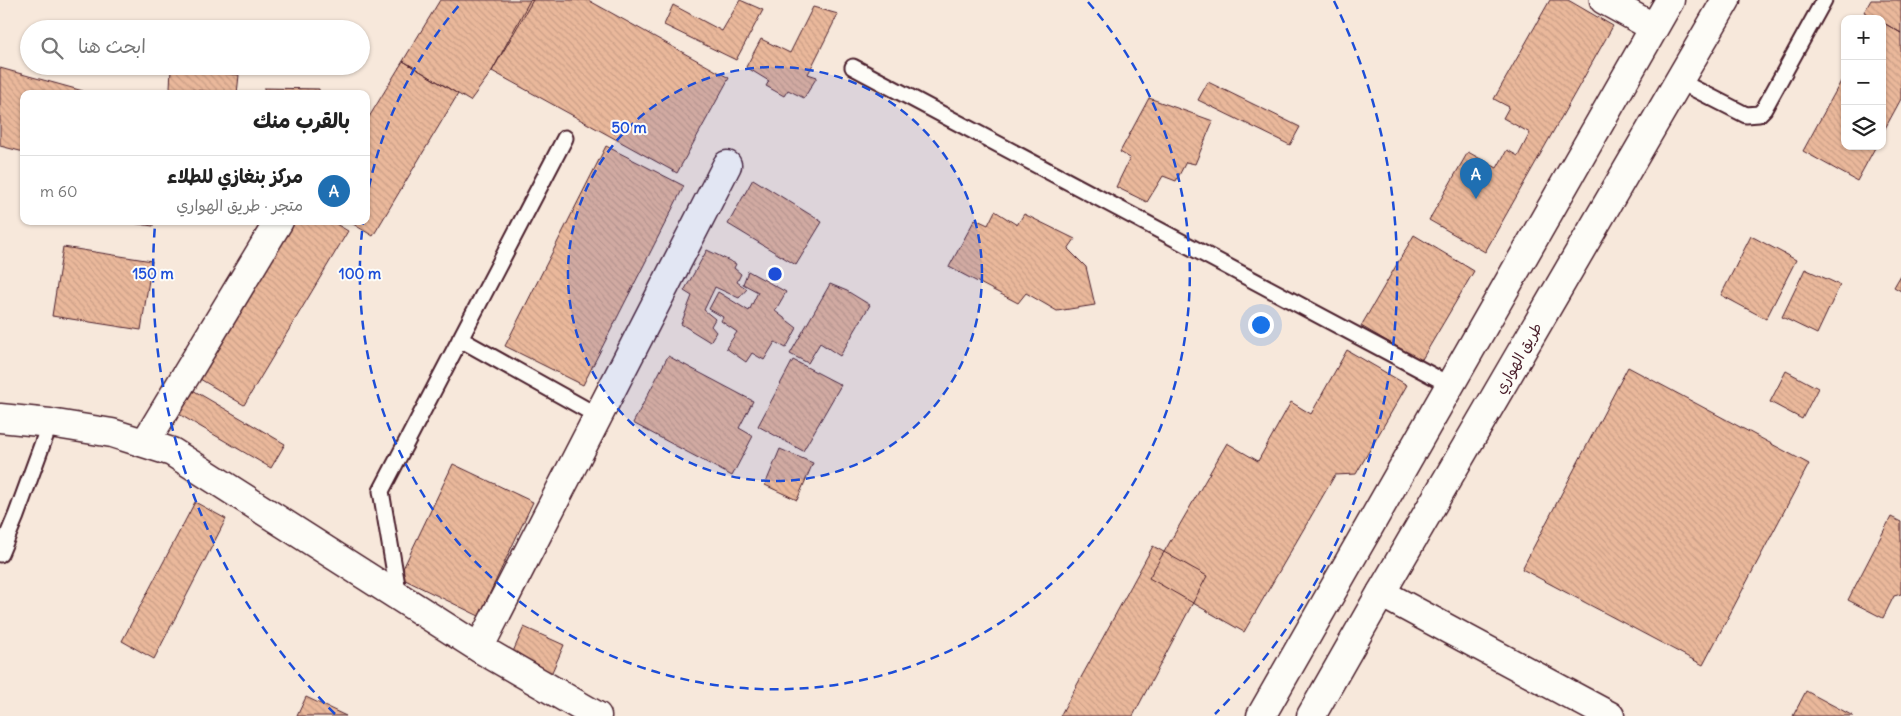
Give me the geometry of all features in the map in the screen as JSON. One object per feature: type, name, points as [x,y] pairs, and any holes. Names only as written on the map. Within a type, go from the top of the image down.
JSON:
[{"type":"main road","points":[[1604,0],[1653,27]]},
{"type":"main road","points":[[1261,716],[1670,0]]},
{"type":"main road","name":"طريق الهواري","points":[[1311,716],[1726,0]]},
{"type":"main road","points":[[479,648],[727,165]]},
{"type":"main road","points":[[145,443],[277,225]]},
{"type":"main road","points":[[0,418],[50,423],[112,433],[172,452],[479,648],[597,716]]},
{"type":"main road","points":[[1381,593],[1610,716]]},
{"type":"lane","points":[[1679,81],[1746,115],[1759,114],[1764,110],[1824,0]]},
{"type":"lane","points":[[853,67],[1450,385]]},
{"type":"lane","points":[[399,597],[381,491],[565,138]]},
{"type":"lane","points":[[460,339],[598,416]]},
{"type":"lane","points":[[0,554],[50,423]]},
{"type":"building","points":[[440,0],[533,0],[492,71],[470,101],[403,61]]},
{"type":"building","points":[[530,0],[588,0],[729,78],[677,173],[492,71]]},
{"type":"building","points":[[740,0],[763,10],[736,60],[664,25],[673,5],[722,31]]},
{"type":"building","points":[[1550,0],[1568,0],[1613,26],[1485,252],[1429,220],[1468,152],[1497,168],[1507,150],[1518,156],[1530,133],[1503,118],[1509,107],[1494,99]]},
{"type":"building","points":[[1871,0],[1901,0],[1901,33],[1886,24],[1886,15],[1869,15],[1864,12]]},
{"type":"building","points":[[813,7],[838,14],[808,74],[817,77],[804,98],[788,90],[784,96],[766,86],[769,81],[746,67],[761,39],[790,53]]},
{"type":"building","points":[[1886,24],[1901,33],[1901,99],[1886,127]]},
{"type":"building","points":[[403,61],[458,94],[373,236],[355,225],[370,225],[370,115]]},
{"type":"building","points":[[0,68],[79,90],[20,90],[20,151],[0,146]]},
{"type":"building","points":[[171,75],[239,75],[237,90],[170,88]]},
{"type":"building","points":[[1841,81],[1841,150],[1874,150],[1857,181],[1803,151]]},
{"type":"building","points":[[1208,82],[1300,127],[1290,145],[1198,100]]},
{"type":"building","points":[[264,88],[319,89],[319,90],[264,90]]},
{"type":"building","points":[[1149,98],[1213,121],[1195,164],[1186,162],[1176,181],[1163,176],[1147,202],[1116,187],[1130,158],[1120,152]]},
{"type":"building","points":[[606,146],[684,186],[583,385],[505,346]]},
{"type":"building","points":[[753,179],[822,222],[796,265],[728,224]]},
{"type":"building","points":[[995,211],[1017,225],[1024,214],[1075,239],[1068,249],[1086,267],[1095,305],[1057,311],[1026,293],[1018,303],[949,267],[975,219],[988,225]]},
{"type":"building","points":[[293,225],[338,225],[348,231],[244,405],[200,379]]},
{"type":"building","points":[[1414,235],[1474,271],[1421,361],[1361,326]]},
{"type":"building","points":[[1751,236],[1796,260],[1766,319],[1721,295]]},
{"type":"building","points":[[63,247],[152,261],[141,330],[52,316]]},
{"type":"building","points":[[707,250],[736,264],[734,268],[741,274],[737,282],[747,289],[739,298],[715,287],[704,310],[715,319],[711,326],[716,332],[710,342],[681,324],[692,296],[684,291]]},
{"type":"building","points":[[1805,269],[1840,285],[1817,334],[1782,317]]},
{"type":"building","points":[[748,271],[786,292],[775,311],[797,328],[786,348],[775,342],[764,360],[752,353],[746,362],[726,348],[737,332],[721,321],[723,317],[709,309],[718,292],[749,311],[758,292],[743,284]]},
{"type":"building","points":[[1901,275],[1901,291],[1894,287]]},
{"type":"building","points":[[830,284],[847,291],[870,305],[840,356],[820,343],[808,363],[790,354]]},
{"type":"building","points":[[1347,350],[1407,385],[1356,474],[1335,475],[1244,632],[1149,578],[1227,443],[1258,461],[1291,402],[1311,414]]},
{"type":"building","points":[[668,356],[753,401],[739,428],[753,436],[732,476],[633,423]]},
{"type":"building","points":[[793,360],[841,385],[803,451],[758,426]]},
{"type":"building","points":[[1628,367],[1809,464],[1703,665],[1522,569]]},
{"type":"building","points":[[1786,371],[1818,388],[1802,419],[1770,402]]},
{"type":"building","points":[[191,389],[285,444],[271,468],[177,413]]},
{"type":"building","points":[[780,449],[813,463],[797,500],[765,485]]},
{"type":"building","points":[[453,464],[533,502],[479,616],[399,577]]},
{"type":"building","points":[[195,502],[226,519],[154,659],[122,641]]},
{"type":"building","points":[[1891,517],[1901,522],[1901,594],[1894,596],[1883,618],[1848,600]]},
{"type":"building","points":[[1153,546],[1207,576],[1133,716],[1060,716]]},
{"type":"building","points":[[524,627],[564,645],[548,681],[508,663]]},
{"type":"building","points":[[1806,691],[1853,716],[1793,716]]},
{"type":"building","points":[[306,697],[346,716],[297,716]]},
{"type":"place","name":"مركز بنغازي للطلاء","points":[[1476,199]]}]
